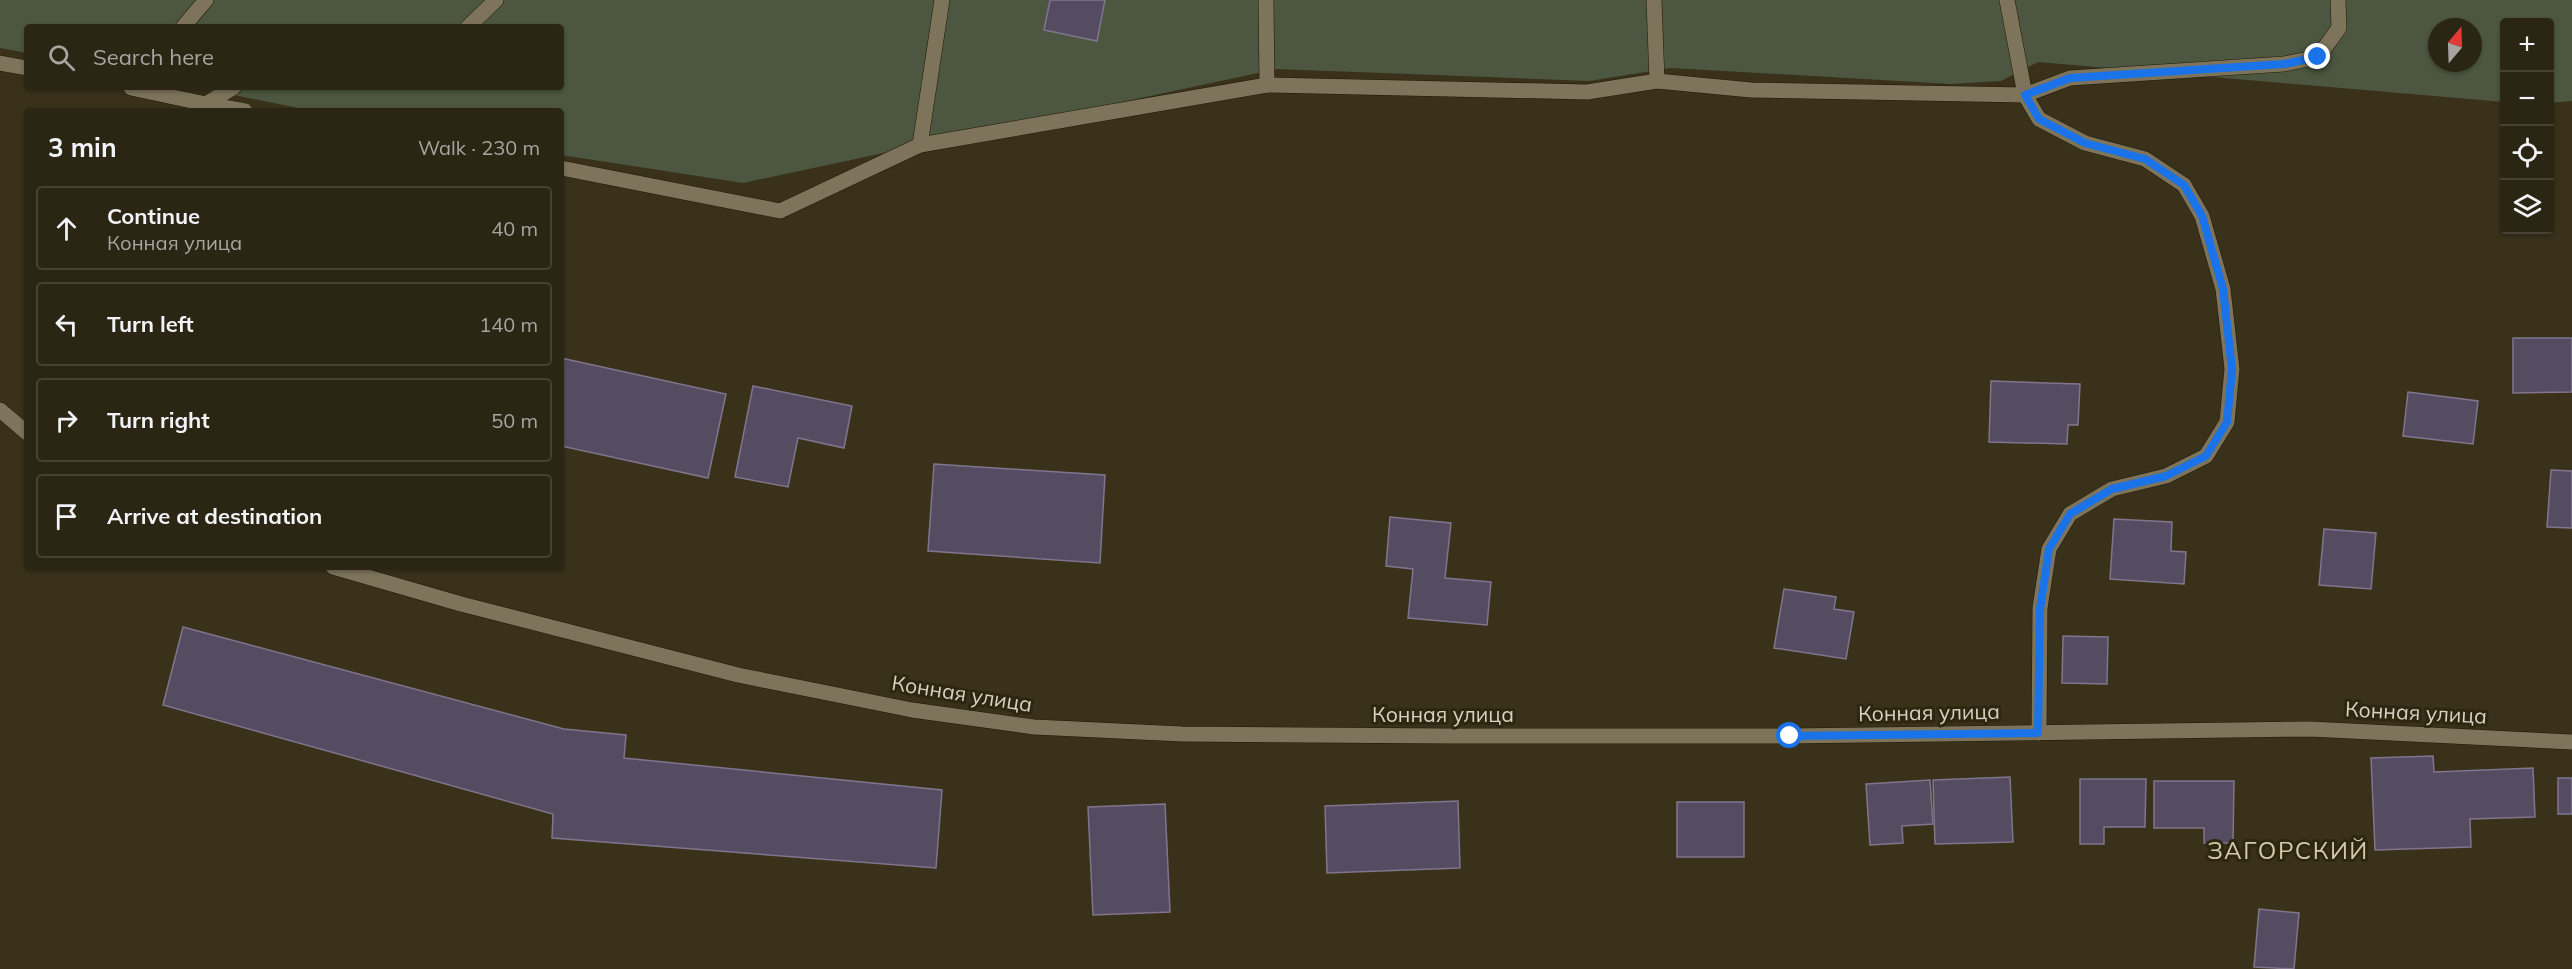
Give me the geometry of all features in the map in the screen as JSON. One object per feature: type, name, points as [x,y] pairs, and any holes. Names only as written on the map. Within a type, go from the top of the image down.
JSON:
[{"type":"street","points":[[186,24],[206,0]]},
{"type":"street","points":[[471,24],[496,0]]},
{"type":"street","points":[[920,145],[942,0]]},
{"type":"street","points":[[1266,0],[1267,85]]},
{"type":"street","points":[[1654,0],[1657,81]]},
{"type":"street","points":[[2007,0],[2025,95],[2039,119],[2085,143],[2145,159],[2184,185],[2202,216],[2223,289],[2232,369],[2227,422],[2206,456],[2166,476],[2112,489],[2070,514],[2049,549],[2040,609],[2038,733]]},
{"type":"street","points":[[564,169],[780,211],[920,145],[1267,85],[1587,92],[1657,81],[1751,90],[2025,95],[2070,78],[2284,64],[2318,57],[2339,28],[2338,0]]},
{"type":"street","points":[[0,63],[24,67]]},
{"type":"street","points":[[143,90],[228,108]]},
{"type":"street","points":[[206,104],[229,90]]},
{"type":"street","points":[[0,410],[24,430]]},
{"type":"street","name":"Конная улица","points":[[344,570],[738,675],[912,710],[1034,727],[1182,734],[1449,736],[2310,729],[2572,742]]},
{"type":"green space","points":[[0,0],[2572,0],[2572,101],[2554,103],[2554,18],[2500,18],[2500,102],[2038,62],[2001,81],[1951,84],[1671,68],[1589,81],[1277,69],[743,183],[564,155],[564,108],[298,108],[209,90],[564,90],[564,24],[24,24],[24,52],[0,48]]},
{"type":"building","points":[[1050,0],[1105,0],[1097,41],[1044,30]]},
{"type":"building","points":[[2513,338],[2572,338],[2572,392],[2513,393]]},
{"type":"building","points":[[564,359],[726,394],[708,478],[564,447]]},
{"type":"building","points":[[1991,381],[2080,384],[2078,425],[2068,425],[2067,444],[1989,442]]},
{"type":"building","points":[[753,386],[852,406],[844,448],[798,438],[788,487],[735,477]]},
{"type":"building","points":[[2408,392],[2478,401],[2473,444],[2403,436]]},
{"type":"building","points":[[934,464],[1105,475],[1100,563],[928,551]]},
{"type":"building","points":[[2551,470],[2572,471],[2572,528],[2547,527]]},
{"type":"building","points":[[1390,517],[1451,523],[1445,578],[1491,582],[1487,625],[1408,618],[1413,569],[1386,566]]},
{"type":"building","points":[[2114,519],[2172,522],[2171,551],[2186,552],[2184,584],[2110,579]]},
{"type":"building","points":[[2324,529],[2376,533],[2371,589],[2319,585]]},
{"type":"building","points":[[1784,589],[1836,597],[1834,609],[1854,612],[1846,659],[1774,648]]},
{"type":"building","points":[[183,627],[564,729],[626,735],[624,758],[942,790],[936,868],[552,838],[553,814],[163,705]]},
{"type":"building","points":[[2063,636],[2108,637],[2107,684],[2062,683]]},
{"type":"building","points":[[2433,756],[2434,772],[2533,768],[2535,817],[2470,819],[2471,847],[2375,850],[2371,758]]},
{"type":"building","points":[[2010,777],[2013,842],[1935,844],[1933,780]]},
{"type":"building","points":[[2558,778],[2572,778],[2572,814],[2558,814]]},
{"type":"building","points":[[2080,779],[2146,779],[2145,827],[2104,827],[2104,844],[2080,844]]},
{"type":"building","points":[[1930,780],[1933,824],[1902,826],[1903,843],[1870,845],[1866,784]]},
{"type":"building","points":[[2154,781],[2234,781],[2233,843],[2204,843],[2204,828],[2154,828]]},
{"type":"building","points":[[1458,801],[1460,868],[1327,873],[1325,806]]},
{"type":"building","points":[[1677,802],[1744,802],[1744,857],[1677,857]]},
{"type":"building","points":[[1165,804],[1170,912],[1093,915],[1088,807]]},
{"type":"building","points":[[2259,909],[2299,913],[2294,969],[2254,967]]},
{"type":"district","name":"ЗАГОРСКИЙ","points":[[2288,851]]},
{"type":"route","points":[[1790,736],[2038,733],[2040,609],[2049,549],[2070,514],[2112,489],[2166,476],[2206,456],[2227,422],[2232,369],[2223,289],[2202,216],[2184,185],[2145,159],[2085,143],[2039,119],[2025,95],[2070,78],[2284,64],[2318,57]]}]
